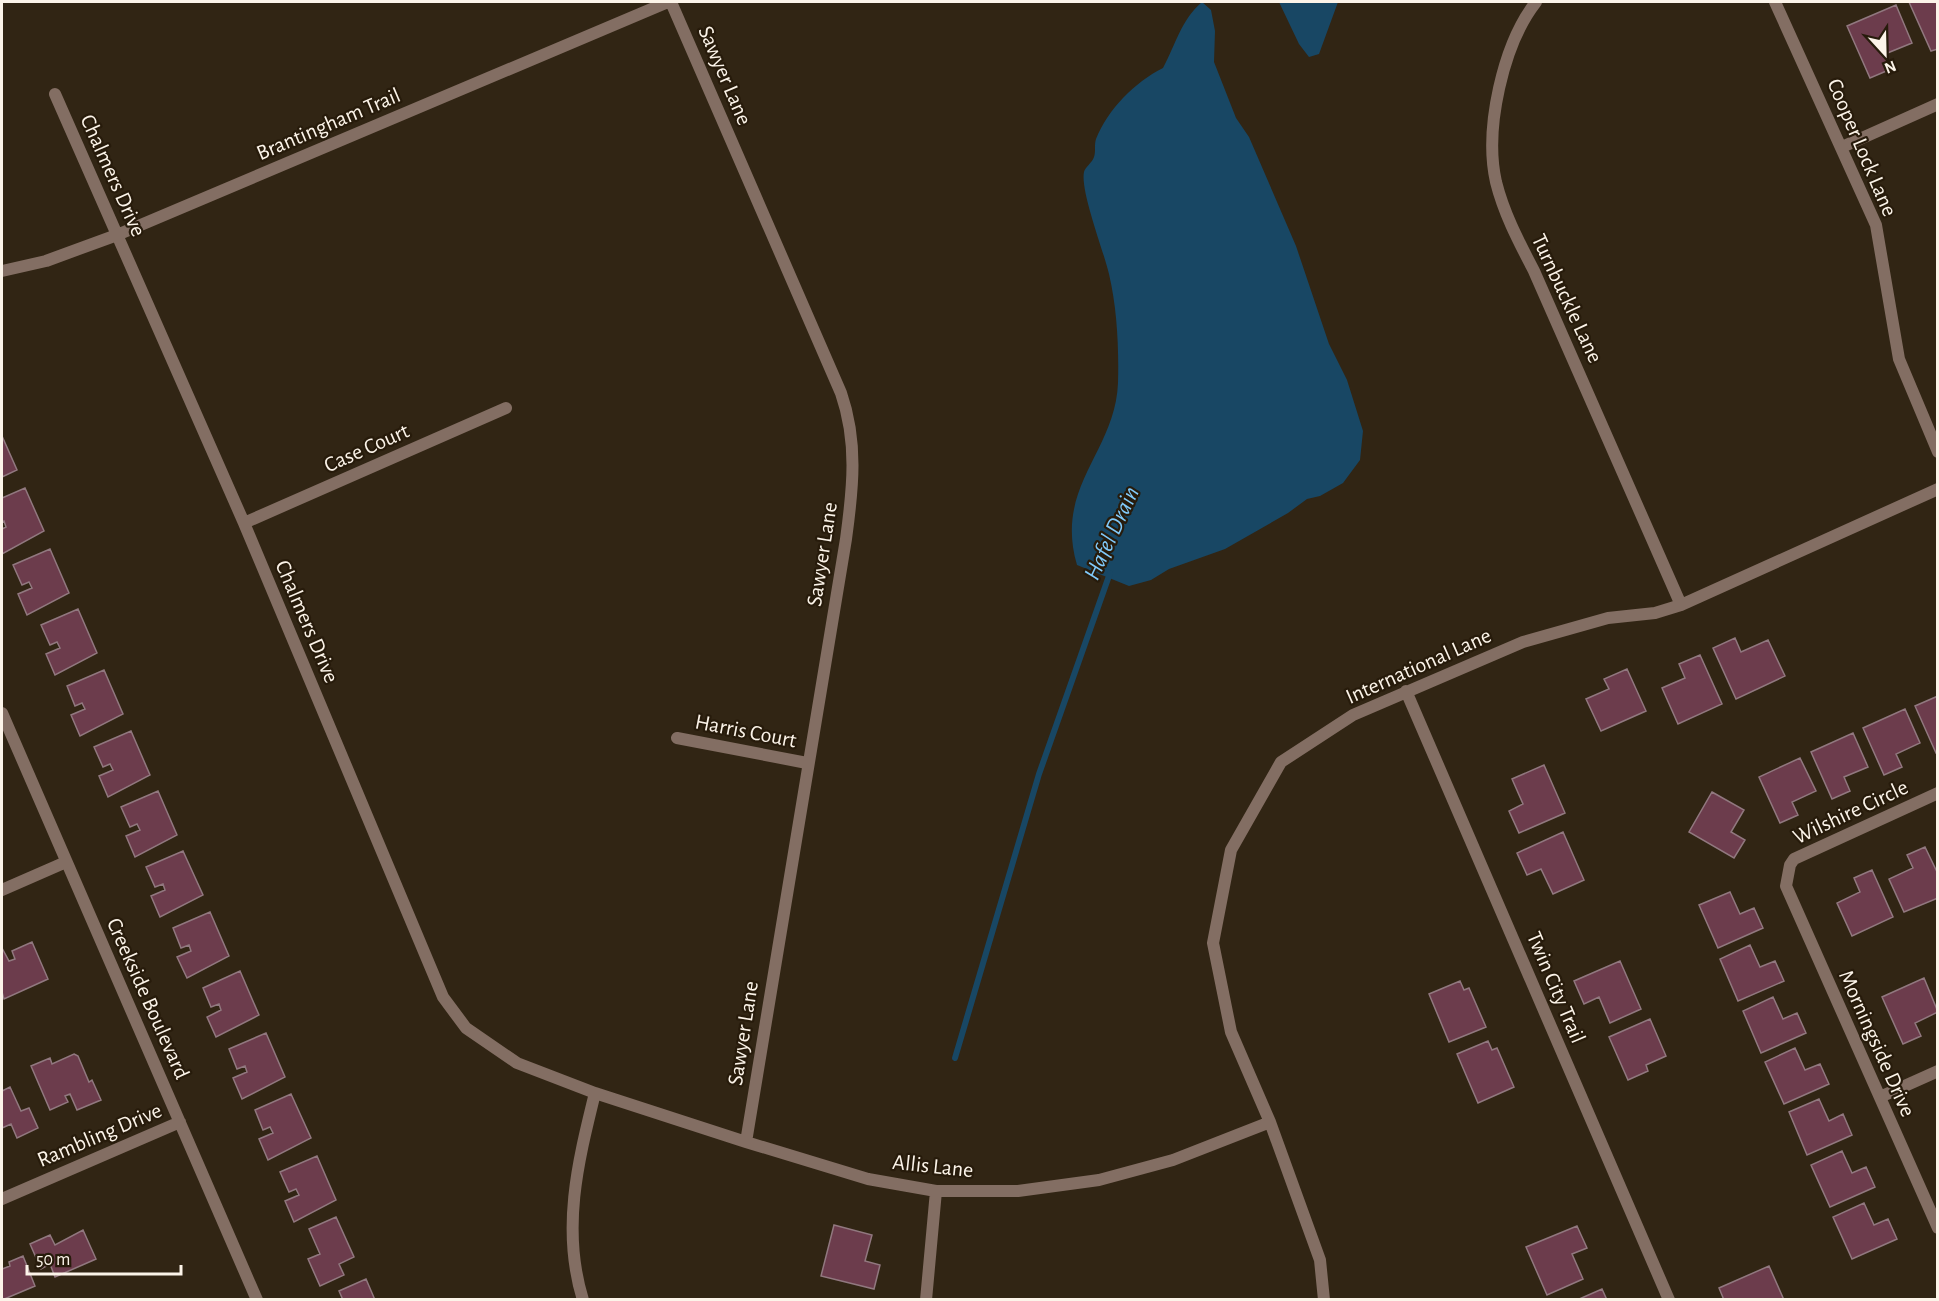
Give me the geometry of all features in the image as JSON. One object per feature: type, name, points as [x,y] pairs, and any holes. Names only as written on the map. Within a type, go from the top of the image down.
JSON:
[{"type":"street","name":"Brantingham Trail","points":[[2,271],[46,261],[117,235],[669,2]]},
{"type":"street","name":"Sawyer Lane","points":[[669,2],[841,393],[850,419],[853,451],[852,499],[746,1142]]},
{"type":"street","name":"Turnbuckle Lane","points":[[1536,2],[1519,30],[1500,88],[1492,140],[1496,180],[1507,217],[1534,271],[1681,605]]},
{"type":"street","name":"Cooper Lock Lane","points":[[1776,2],[1876,225],[1899,359],[1938,452]]},
{"type":"street","name":"Chalmers Drive","points":[[55,94],[244,523],[443,997],[466,1028],[517,1063],[596,1093]]},
{"type":"street","points":[[1842,147],[1938,104]]},
{"type":"street","name":"Case Court","points":[[244,523],[506,408]]},
{"type":"street","name":"International Lane","points":[[1324,1299],[1320,1260],[1270,1122],[1231,1032],[1213,943],[1231,850],[1281,762],[1353,715],[1484,657],[1557,631],[1608,618],[1655,613],[1681,605],[1938,489]]},
{"type":"street","name":"Twin City Trail","points":[[1406,691],[1669,1299]]},
{"type":"street","name":"Creekside Boulevard","points":[[2,713],[257,1299]]},
{"type":"street","name":"Harris Court","points":[[676,738],[807,763]]},
{"type":"street","name":"Wilshire Circle","points":[[1788,873],[1790,865],[1801,855],[1938,793]]},
{"type":"street","points":[[2,890],[66,862]]},
{"type":"street","name":"Morningside Drive","points":[[1788,873],[1789,897],[1938,1228]]},
{"type":"street","points":[[1880,1097],[1938,1071]]},
{"type":"street","points":[[583,1299],[575,1266],[571,1219],[578,1160],[596,1093]]},
{"type":"street","name":"Allis Lane","points":[[596,1093],[868,1179],[936,1191],[1018,1191],[1099,1180],[1173,1160],[1270,1122]]},
{"type":"street","name":"Rambling Drive","points":[[2,1199],[180,1122]]},
{"type":"street","points":[[926,1299],[936,1191]]},
{"type":"water","points":[[1202,2],[1211,10],[1215,31],[1214,62],[1236,118],[1249,137],[1296,246],[1329,344],[1347,380],[1363,431],[1360,460],[1343,483],[1320,496],[1307,499],[1288,513],[1225,549],[1169,569],[1151,580],[1129,586],[1077,565],[1072,537],[1073,513],[1079,491],[1107,430],[1114,408],[1118,383],[1118,342],[1114,300],[1086,193],[1084,172],[1094,157],[1096,139],[1108,117],[1133,89],[1163,68],[1184,24]]},
{"type":"water","points":[[1279,2],[1338,2],[1319,54],[1309,57],[1299,44]]},
{"type":"building","points":[[1909,2],[1938,2],[1938,49],[1931,51]]},
{"type":"building","points":[[1896,5],[1912,43],[1885,54],[1891,69],[1870,78],[1847,26]]},
{"type":"building","points":[[2,436],[17,470],[2,477]]},
{"type":"building","points":[[25,488],[44,531],[2,554],[2,529],[6,527],[4,521],[2,522],[2,498]]},
{"type":"building","points":[[50,549],[69,593],[27,615],[18,594],[32,588],[29,582],[22,585],[13,565]]},
{"type":"building","points":[[78,609],[97,653],[55,675],[46,654],[60,648],[57,642],[50,645],[41,625]]},
{"type":"building","points":[[1735,638],[1741,652],[1768,640],[1785,676],[1736,699],[1713,648]]},
{"type":"building","points":[[1700,655],[1722,704],[1678,724],[1662,688],[1685,678],[1679,664]]},
{"type":"building","points":[[1627,669],[1646,711],[1601,731],[1586,699],[1609,689],[1604,679]]},
{"type":"building","points":[[104,670],[123,714],[80,736],[71,715],[85,709],[82,703],[75,706],[67,686]]},
{"type":"building","points":[[1938,696],[1938,752],[1936,753],[1915,706]]},
{"type":"building","points":[[1905,709],[1920,743],[1896,754],[1902,767],[1884,775],[1863,728]]},
{"type":"building","points":[[131,731],[150,775],[108,797],[99,776],[113,770],[110,764],[103,767],[94,747]]},
{"type":"building","points":[[1853,733],[1868,767],[1844,777],[1850,791],[1832,799],[1811,752]]},
{"type":"building","points":[[1800,758],[1816,791],[1792,802],[1798,815],[1780,823],[1759,777]]},
{"type":"building","points":[[1544,765],[1565,813],[1519,833],[1509,811],[1523,804],[1512,779]]},
{"type":"building","points":[[158,791],[177,835],[135,857],[126,836],[140,830],[137,824],[130,827],[121,807]]},
{"type":"building","points":[[1712,792],[1744,810],[1731,832],[1745,840],[1734,858],[1689,832]]},
{"type":"building","points":[[1563,832],[1584,880],[1553,894],[1541,869],[1527,875],[1517,853]]},
{"type":"building","points":[[1925,847],[1938,874],[1938,898],[1904,912],[1889,879],[1913,868],[1907,855]]},
{"type":"building","points":[[183,851],[203,895],[160,917],[151,896],[165,890],[163,884],[155,887],[146,867]]},
{"type":"building","points":[[1872,870],[1893,917],[1852,936],[1837,903],[1860,892],[1854,878]]},
{"type":"building","points":[[1730,892],[1740,914],[1754,908],[1763,928],[1718,948],[1699,905]]},
{"type":"building","points":[[210,912],[229,956],[187,978],[177,957],[191,951],[189,945],[181,948],[173,928]]},
{"type":"building","points":[[32,942],[48,979],[4,999],[2,948],[9,961],[15,959],[12,951]]},
{"type":"building","points":[[1750,945],[1760,967],[1775,961],[1784,981],[1738,1001],[1720,959]]},
{"type":"building","points":[[1620,961],[1641,1009],[1610,1023],[1599,997],[1584,1004],[1574,981]]},
{"type":"building","points":[[240,971],[259,1015],[216,1037],[207,1017],[221,1010],[219,1004],[211,1007],[203,988]]},
{"type":"building","points":[[1924,978],[1938,1012],[1915,1023],[1921,1036],[1903,1044],[1882,997]]},
{"type":"building","points":[[1460,981],[1464,990],[1469,988],[1486,1027],[1449,1042],[1429,994]]},
{"type":"building","points":[[1773,997],[1783,1019],[1797,1013],[1806,1033],[1761,1053],[1743,1011]]},
{"type":"building","points":[[1650,1019],[1666,1056],[1646,1065],[1648,1071],[1628,1080],[1609,1037]]},
{"type":"building","points":[[266,1033],[285,1077],[242,1099],[233,1078],[247,1072],[245,1066],[237,1069],[229,1049]]},
{"type":"building","points":[[1488,1041],[1492,1050],[1497,1048],[1514,1087],[1478,1103],[1457,1054]]},
{"type":"building","points":[[1795,1048],[1805,1070],[1820,1064],[1829,1084],[1784,1104],[1765,1062]]},
{"type":"building","points":[[74,1054],[78,1056],[89,1082],[92,1080],[101,1100],[77,1110],[70,1094],[65,1096],[68,1102],[50,1110],[31,1066],[50,1058],[52,1064]]},
{"type":"building","points":[[10,1087],[21,1111],[29,1108],[38,1128],[17,1138],[11,1124],[2,1128],[2,1091]]},
{"type":"building","points":[[291,1094],[311,1138],[268,1160],[259,1139],[273,1133],[270,1127],[263,1130],[255,1110]]},
{"type":"building","points":[[1819,1099],[1829,1121],[1843,1114],[1852,1135],[1807,1155],[1789,1112]]},
{"type":"building","points":[[1842,1151],[1852,1173],[1866,1167],[1875,1187],[1830,1207],[1811,1165]]},
{"type":"building","points":[[317,1156],[336,1200],[294,1222],[285,1201],[299,1195],[296,1189],[289,1192],[280,1172]]},
{"type":"building","points":[[1864,1203],[1874,1225],[1888,1219],[1897,1239],[1852,1259],[1833,1217]]},
{"type":"building","points":[[336,1217],[354,1257],[339,1264],[344,1275],[320,1286],[308,1259],[320,1254],[309,1229]]},
{"type":"building","points":[[834,1225],[872,1235],[865,1261],[880,1265],[874,1289],[821,1276]]},
{"type":"building","points":[[1577,1226],[1587,1248],[1572,1254],[1583,1279],[1547,1295],[1526,1247]]},
{"type":"building","points":[[83,1230],[96,1259],[55,1277],[50,1264],[41,1269],[30,1244],[50,1235],[55,1245]]},
{"type":"building","points":[[23,1256],[35,1286],[2,1300],[2,1269],[10,1266],[9,1262]]},
{"type":"building","points":[[1769,1266],[1784,1300],[1724,1300],[1719,1288]]},
{"type":"building","points":[[366,1279],[375,1300],[343,1300],[339,1291]]},
{"type":"building","points":[[1602,1289],[1607,1300],[1577,1300]]},
{"type":"waterway","name":"Hafel Drain","points":[[955,1058],[1039,774],[1110,573]]}]
